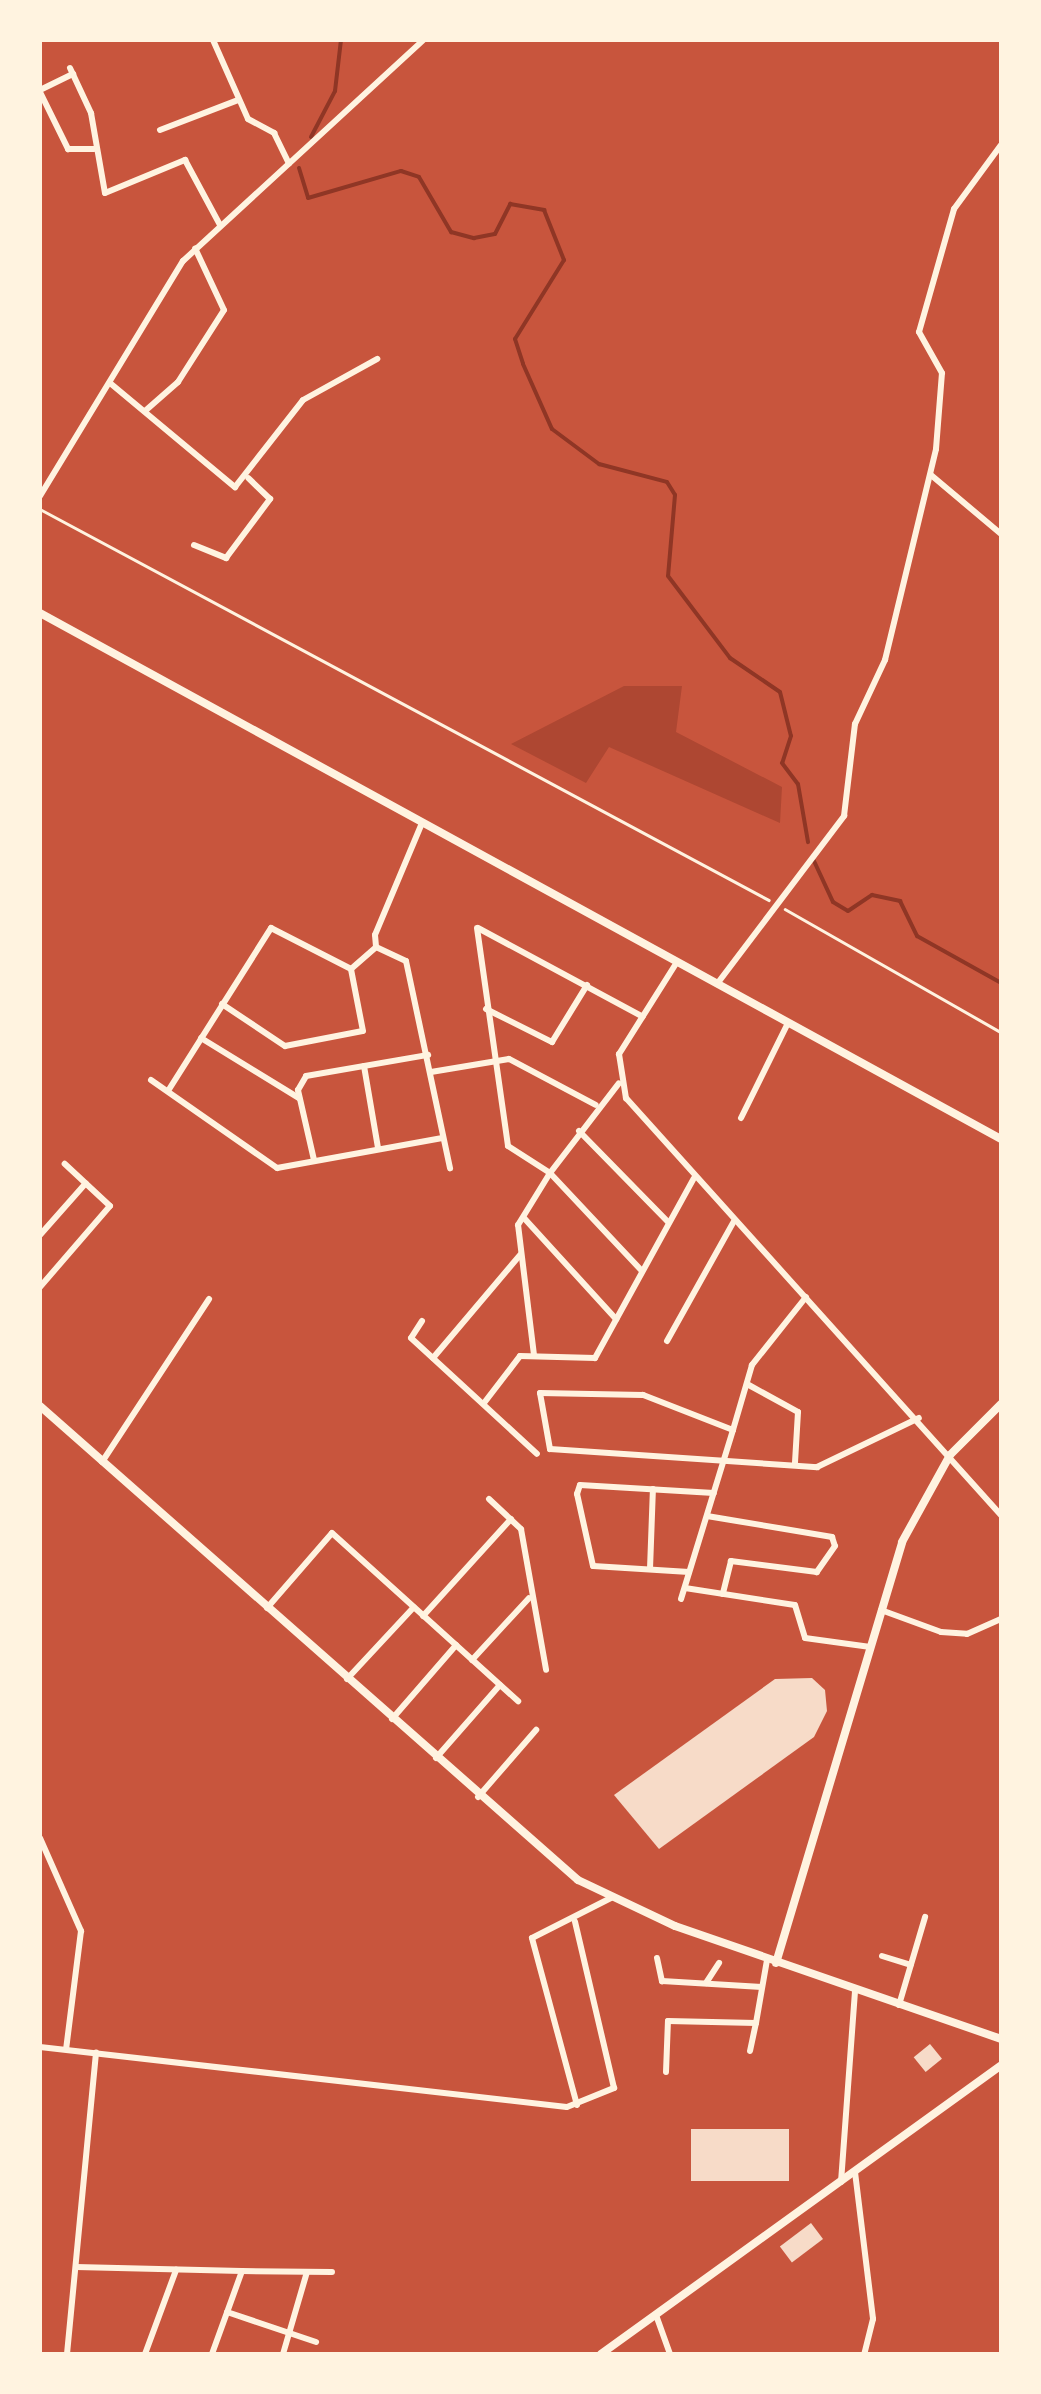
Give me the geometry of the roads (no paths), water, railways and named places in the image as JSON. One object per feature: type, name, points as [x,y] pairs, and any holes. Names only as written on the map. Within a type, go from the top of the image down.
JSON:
[{"type":"street","points":[[213,40],[248,119],[274,133],[289,164]]},
{"type":"street","points":[[40,496],[195,248],[423,40]]},
{"type":"street","points":[[94,149],[68,149],[40,91],[71,71],[109,195],[190,162],[220,225]]},
{"type":"street","points":[[160,130],[238,100]]},
{"type":"street","points":[[716,984],[844,816],[854,724],[885,660],[931,475],[944,394],[920,332],[954,208],[1001,145]]},
{"type":"street","points":[[145,411],[178,382],[224,310],[195,248]]},
{"type":"street","points":[[110,383],[231,486],[248,478],[302,400],[377,359]]},
{"type":"street","points":[[931,475],[1001,534]]},
{"type":"street","points":[[194,545],[226,558],[270,499],[248,478]]},
{"type":"street","points":[[40,613],[1001,1138]]},
{"type":"street","points":[[351,969],[376,947],[422,823]]},
{"type":"street","points":[[168,1091],[270,928],[351,969]]},
{"type":"street","points":[[642,1272],[550,1173],[508,1146],[476,928],[643,1017]]},
{"type":"street","points":[[376,947],[406,961],[450,1168]]},
{"type":"street","points":[[677,962],[619,1054],[619,1082],[694,1178],[919,1418],[1001,1515]]},
{"type":"street","points":[[222,1004],[285,1046],[362,1031],[351,969]]},
{"type":"street","points":[[486,1009],[552,1042],[587,985]]},
{"type":"street","points":[[741,1118],[788,1023]]},
{"type":"street","points":[[201,1038],[299,1098]]},
{"type":"street","points":[[314,1160],[299,1098],[306,1076],[428,1055]]},
{"type":"street","points":[[430,1072],[494,1059],[596,1106]]},
{"type":"street","points":[[364,1066],[378,1148]]},
{"type":"street","points":[[150,1080],[277,1168],[442,1138]]},
{"type":"street","points":[[534,1356],[521,1254],[524,1218],[579,1130],[619,1082]]},
{"type":"street","points":[[579,1130],[668,1222]]},
{"type":"street","points":[[40,1287],[108,1214],[86,1183],[65,1164]]},
{"type":"street","points":[[484,1404],[520,1356],[595,1358],[694,1178]]},
{"type":"street","points":[[40,1235],[86,1183]]},
{"type":"street","points":[[524,1218],[616,1318]]},
{"type":"street","points":[[667,1341],[734,1221]]},
{"type":"street","points":[[433,1358],[521,1254]]},
{"type":"street","points":[[682,1599],[747,1384],[806,1297]]},
{"type":"street","points":[[102,1463],[209,1299]]},
{"type":"street","points":[[422,1321],[411,1338],[538,1454]]},
{"type":"street","points":[[747,1384],[798,1412],[795,1463]]},
{"type":"street","points":[[733,1430],[643,1395],[540,1393],[550,1450],[837,1462],[919,1418]]},
{"type":"street","points":[[750,2050],[762,1987],[880,1609],[914,1514],[950,1455],[1001,1404]]},
{"type":"street","points":[[41,1411],[478,1797],[611,1898],[771,1961],[1001,2039]]},
{"type":"street","points":[[688,1572],[593,1566],[578,1494],[580,1485],[714,1493]]},
{"type":"street","points":[[650,1569],[652,1488]]},
{"type":"street","points":[[489,1500],[521,1530],[529,1597],[546,1670]]},
{"type":"street","points":[[707,1516],[832,1537],[835,1546],[817,1572],[731,1560],[723,1594]]},
{"type":"street","points":[[424,1616],[510,1519]]},
{"type":"street","points":[[266,1609],[332,1533],[518,1702]]},
{"type":"street","points":[[685,1588],[795,1606],[805,1638],[870,1647]]},
{"type":"street","points":[[472,1660],[529,1597]]},
{"type":"street","points":[[346,1680],[414,1607]]},
{"type":"street","points":[[880,1609],[941,1632],[967,1634],[1001,1619]]},
{"type":"street","points":[[391,1720],[456,1645]]},
{"type":"street","points":[[435,1759],[500,1685]]},
{"type":"street","points":[[478,1797],[536,1730]]},
{"type":"street","points":[[40,1838],[80,1932],[66,2050]]},
{"type":"street","points":[[577,2105],[530,1950],[532,1938],[574,1922],[611,1898]]},
{"type":"street","points":[[899,2005],[925,1917]]},
{"type":"street","points":[[40,2046],[577,2105],[614,2088],[574,1922]]},
{"type":"street","points":[[882,1956],[911,1964]]},
{"type":"street","points":[[657,1958],[662,1981],[762,1987]]},
{"type":"street","points":[[705,1984],[719,1963]]},
{"type":"street","points":[[841,2182],[855,1991]]},
{"type":"street","points":[[666,2072],[668,2020],[756,2023]]},
{"type":"street","points":[[67,2354],[96,2052]]},
{"type":"street","points":[[601,2354],[1001,2066]]},
{"type":"street","points":[[855,2172],[873,2319],[864,2354]]},
{"type":"street","points":[[76,2267],[332,2272]]},
{"type":"street","points":[[146,2354],[176,2270]]},
{"type":"street","points":[[212,2354],[242,2271]]},
{"type":"street","points":[[282,2354],[307,2272]]},
{"type":"street","points":[[228,2312],[316,2342]]},
{"type":"street","points":[[656,2315],[670,2354]]},
{"type":"waterway","points":[[311,137],[335,91],[341,40]]},
{"type":"waterway","points":[[299,168],[308,198],[401,171],[419,177],[451,232],[474,238],[495,234],[510,204],[544,210],[564,260],[515,339],[523,364],[552,429],[599,464],[667,482],[675,495],[668,576],[730,658],[780,692],[791,736],[782,763],[798,784],[808,842]]},
{"type":"waterway","points":[[814,861],[833,902],[848,911],[872,895],[900,901],[917,936],[1001,983]]}]
